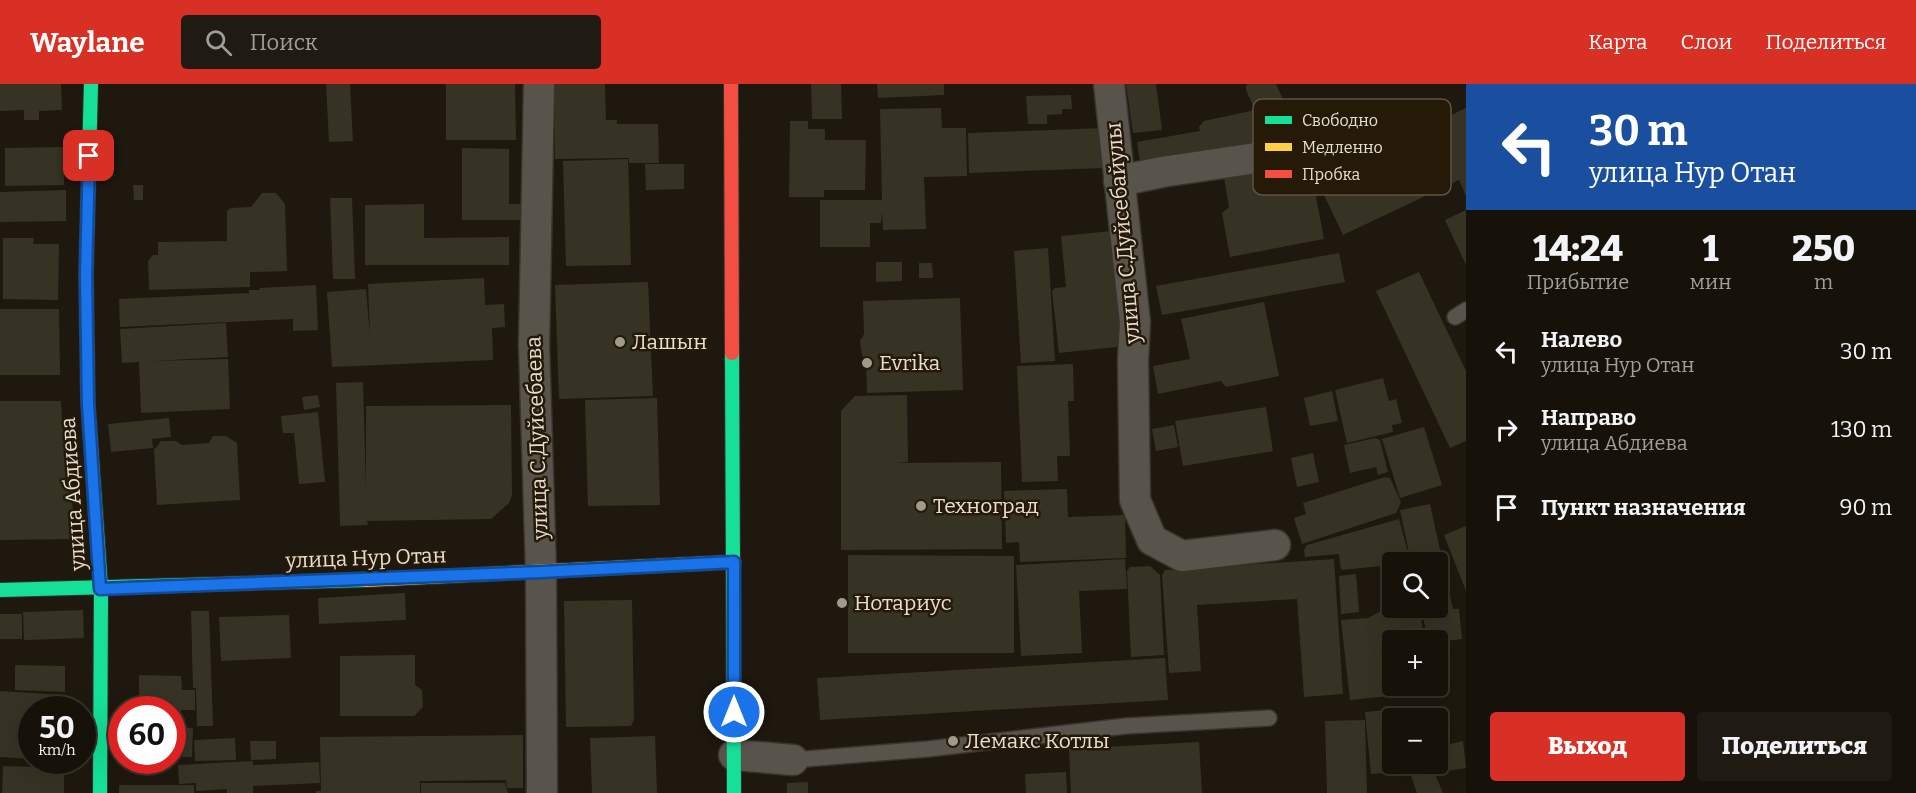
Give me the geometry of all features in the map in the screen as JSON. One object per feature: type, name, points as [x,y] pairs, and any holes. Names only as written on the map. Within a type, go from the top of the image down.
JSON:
[{"type":"street","name":"улица Абдиева","points":[[91,84],[86,275],[88,404],[100,589],[100,793]]},
{"type":"street","name":"улица С.Дуйсебаева","points":[[539,84],[534,345],[541,572],[542,793]]},
{"type":"street","points":[[731,84],[734,793]]},
{"type":"street","name":"улица С.Дуйсебайулы","points":[[1109,84],[1135,322],[1133,405],[1135,500],[1152,540],[1182,556],[1275,545]]},
{"type":"street","points":[[1119,181],[1253,158]]},
{"type":"street","name":"улица Нур Отан","points":[[0,590],[100,589],[734,562]]},
{"type":"street","points":[[734,755],[793,760]]},
{"type":"lane","points":[[793,760],[928,749],[1126,726],[1269,718]]},
{"type":"building","points":[[0,84],[61,84],[62,110],[39,111],[39,120],[24,120],[24,110],[0,111]]},
{"type":"building","points":[[326,84],[350,84],[353,141],[329,142]]},
{"type":"building","points":[[446,84],[515,84],[516,140],[446,140]]},
{"type":"building","points":[[555,84],[605,84],[606,120],[617,120],[617,124],[658,124],[659,163],[629,163],[629,158],[555,159]]},
{"type":"building","points":[[811,84],[841,84],[842,119],[812,119]]},
{"type":"building","points":[[877,84],[944,84],[944,95],[878,98]]},
{"type":"building","points":[[1126,84],[1156,84],[1162,130],[1133,133]]},
{"type":"building","points":[[1276,84],[1283,99],[1253,99],[1253,106],[1246,85]]},
{"type":"building","points":[[1071,95],[1072,109],[1062,109],[1062,114],[1047,115],[1047,124],[1028,124],[1026,96]]},
{"type":"building","points":[[941,108],[942,128],[966,128],[967,176],[924,177],[926,229],[883,230],[882,212],[881,223],[870,223],[870,247],[820,247],[820,200],[882,200],[880,109]]},
{"type":"building","points":[[1466,108],[1466,196],[1459,180],[1451,184],[1451,115]]},
{"type":"building","points":[[1253,110],[1253,142],[1140,162],[1137,142],[1200,131],[1199,127],[1204,121]]},
{"type":"building","points":[[790,121],[808,121],[808,129],[825,129],[825,140],[866,140],[865,190],[824,190],[824,197],[789,197]]},
{"type":"building","points":[[1104,128],[1105,168],[969,173],[968,133]]},
{"type":"building","points":[[64,147],[64,185],[5,186],[5,148]]},
{"type":"building","points":[[462,148],[509,149],[509,204],[521,204],[520,220],[462,220]]},
{"type":"building","points":[[628,159],[631,265],[566,266],[563,161]]},
{"type":"building","points":[[645,164],[684,164],[684,189],[646,190]]},
{"type":"building","points":[[1253,173],[1253,195],[1316,195],[1324,239],[1230,257],[1222,213],[1229,207],[1224,178]]},
{"type":"building","points":[[133,185],[143,185],[143,200],[134,200]]},
{"type":"building","points":[[66,190],[66,221],[0,222],[0,192]]},
{"type":"building","points":[[262,193],[276,193],[285,204],[287,271],[250,272],[250,287],[149,290],[148,261],[153,255],[158,255],[158,242],[227,241],[227,211],[231,208],[251,207]]},
{"type":"building","points":[[1324,195],[1427,195],[1343,235]]},
{"type":"building","points":[[330,198],[352,198],[355,279],[333,279]]},
{"type":"building","points":[[424,204],[424,238],[509,237],[509,265],[365,265],[365,205]]},
{"type":"building","points":[[1466,210],[1466,265],[1445,220]]},
{"type":"building","points":[[1112,231],[1125,346],[1059,353],[1052,291],[1055,288],[1066,287],[1061,236]]},
{"type":"building","points":[[3,238],[34,238],[33,244],[59,244],[58,300],[3,299]]},
{"type":"building","points":[[1048,248],[1055,361],[1021,363],[1014,251]]},
{"type":"building","points":[[1339,253],[1345,282],[1162,315],[1156,286]]},
{"type":"building","points":[[876,262],[902,262],[902,281],[876,282]]},
{"type":"building","points":[[919,263],[932,263],[933,278],[919,278]]},
{"type":"building","points":[[1419,272],[1466,371],[1466,441],[1450,448],[1376,291]]},
{"type":"building","points":[[484,278],[485,305],[504,304],[505,327],[492,328],[493,360],[332,367],[327,292],[366,289],[370,336],[368,284]]},
{"type":"building","points":[[648,282],[653,396],[559,399],[555,285]]},
{"type":"building","points":[[316,285],[318,330],[293,331],[293,319],[120,327],[119,299],[249,293],[249,290],[260,290],[259,288]]},
{"type":"building","points":[[960,298],[963,390],[867,393],[866,360],[862,355],[860,341],[864,334],[863,301]]},
{"type":"building","points":[[1264,302],[1279,376],[1226,387],[1221,381],[1158,394],[1153,366],[1190,359],[1181,319]]},
{"type":"building","points":[[0,309],[59,309],[60,375],[0,375]]},
{"type":"building","points":[[226,323],[228,357],[152,361],[228,359],[230,409],[141,413],[139,362],[122,363],[120,329]]},
{"type":"building","points":[[1073,364],[1074,401],[1068,401],[1070,456],[1057,456],[1058,481],[1022,482],[1017,366]]},
{"type":"building","points":[[1383,378],[1389,401],[1396,399],[1402,423],[1392,425],[1393,432],[1347,443],[1335,390]]},
{"type":"building","points":[[363,382],[366,489],[366,406],[511,405],[512,495],[509,503],[491,519],[367,521],[368,525],[340,526],[336,383]]},
{"type":"building","points":[[1332,391],[1338,421],[1310,426],[1304,398]]},
{"type":"building","points":[[318,395],[320,407],[304,410],[302,397]]},
{"type":"building","name":"Техноград","points":[[907,395],[908,462],[895,463],[1001,462],[1002,549],[841,550],[841,411],[855,396]]},
{"type":"building","points":[[657,398],[660,505],[588,506],[585,400]]},
{"type":"building","points":[[0,401],[61,401],[62,419],[71,419],[73,539],[0,540]]},
{"type":"building","points":[[1266,407],[1273,451],[1183,466],[1175,421]]},
{"type":"building","points":[[318,412],[325,482],[299,484],[294,433],[283,433],[281,416]]},
{"type":"building","points":[[169,418],[171,437],[152,439],[153,448],[111,452],[108,424]]},
{"type":"building","points":[[1174,425],[1178,447],[1156,451],[1152,429]]},
{"type":"building","points":[[1424,427],[1442,485],[1400,498],[1382,439]]},
{"type":"building","points":[[213,436],[226,436],[237,443],[240,500],[157,505],[154,450],[161,441],[176,441],[182,445],[209,443]]},
{"type":"building","points":[[1375,438],[1380,440],[1388,472],[1378,475],[1376,467],[1350,473],[1344,445]]},
{"type":"building","points":[[1313,453],[1319,482],[1297,487],[1291,458]]},
{"type":"building","points":[[1385,477],[1390,478],[1401,502],[1396,513],[1302,544],[1294,518],[1306,514],[1303,503]]},
{"type":"building","points":[[1067,489],[1068,517],[1125,515],[1126,558],[1020,562],[1019,542],[1006,543],[1004,491]]},
{"type":"building","points":[[1430,504],[1441,552],[1409,552],[1400,510]]},
{"type":"building","points":[[1399,519],[1408,552],[1382,552],[1382,566],[1341,570],[1339,554],[1305,557],[1304,550],[1307,545]]},
{"type":"building","points":[[1466,526],[1466,591],[1444,535]]},
{"type":"building","points":[[848,555],[1014,556],[1014,653],[848,653]]},
{"type":"building","points":[[1125,559],[1127,589],[1079,591],[1082,653],[1021,656],[1016,565]]},
{"type":"building","points":[[1334,559],[1343,694],[1304,697],[1297,599],[1197,605],[1201,671],[1169,673],[1162,575],[1165,570]]},
{"type":"building","points":[[1150,566],[1160,575],[1164,655],[1131,657],[1127,571],[1130,567]]},
{"type":"building","points":[[1356,574],[1359,612],[1341,614],[1339,576]]},
{"type":"building","points":[[1448,586],[1453,609],[1459,609],[1462,639],[1448,641],[1448,630],[1426,630],[1423,618],[1448,618]]},
{"type":"building","points":[[405,593],[406,620],[319,624],[318,598]]},
{"type":"building","points":[[632,600],[634,719],[631,726],[566,727],[564,601]]},
{"type":"building","points":[[83,610],[84,638],[24,640],[23,612]]},
{"type":"building","points":[[191,611],[209,611],[213,726],[197,726],[196,688],[193,688]]},
{"type":"building","points":[[1381,611],[1382,618],[1421,618],[1423,630],[1382,630],[1382,696],[1390,696],[1350,700],[1341,620],[1368,618]]},
{"type":"building","points":[[0,614],[22,614],[22,639],[0,639]]},
{"type":"building","points":[[289,615],[291,658],[221,661],[219,617]]},
{"type":"building","points":[[415,655],[415,685],[422,690],[423,707],[414,716],[340,716],[340,656]]},
{"type":"building","points":[[1165,658],[1168,700],[820,720],[817,678]]},
{"type":"building","points":[[15,665],[65,666],[65,692],[15,690]]},
{"type":"building","points":[[139,675],[181,676],[182,690],[195,690],[195,710],[186,710],[186,696],[139,696]]},
{"type":"building","points":[[0,691],[65,695],[18,696],[18,758],[0,757]]},
{"type":"building","points":[[1382,710],[1382,773],[1371,774],[1365,712]]},
{"type":"building","points":[[1365,720],[1367,793],[1327,793],[1325,721]]},
{"type":"building","points":[[186,727],[193,728],[192,757],[186,757]]},
{"type":"building","points":[[523,735],[523,788],[507,788],[506,780],[420,781],[420,793],[316,793],[316,791],[321,791],[320,737]]},
{"type":"building","points":[[655,736],[657,793],[592,793],[590,738]]},
{"type":"building","points":[[235,738],[236,760],[195,761],[194,740]]},
{"type":"building","points":[[250,741],[276,741],[276,759],[251,760]]},
{"type":"building","points":[[1463,741],[1466,768],[1448,771],[1448,745]]},
{"type":"building","points":[[1199,742],[1202,793],[1071,793],[1069,749]]},
{"type":"building","points":[[253,761],[253,765],[319,762],[320,783],[253,786],[253,793],[227,793],[227,789],[196,791],[196,783],[179,784],[178,774],[186,774],[186,765]]},
{"type":"building","points":[[3,766],[18,766],[18,774],[64,774],[64,793],[2,793]]},
{"type":"building","points":[[1066,772],[1067,793],[1026,793],[1025,774]]},
{"type":"building","points":[[1435,774],[1443,793],[1417,793],[1411,776]]},
{"type":"building","points":[[808,782],[808,793],[787,793],[787,783]]},
{"type":"building","points":[[421,783],[505,783],[508,793],[421,793]]},
{"type":"building","points":[[119,785],[194,785],[194,793],[119,793]]},
{"type":"traffic: fast","points":[[91,84],[86,275],[88,404],[101,589],[100,793]]},
{"type":"traffic: fast","points":[[732,353],[734,793]]},
{"type":"traffic: fast","points":[[0,590],[365,580]]},
{"type":"traffic: slow","points":[[365,580],[734,562]]},
{"type":"traffic: jam","points":[[731,84],[732,353]]},
{"type":"place","name":"Лашын","points":[[620,342]]},
{"type":"place","name":"Evrika","points":[[867,363]]},
{"type":"place","name":"Техноград","points":[[921,506]]},
{"type":"place","name":"Нотариус","points":[[842,603]]},
{"type":"place","name":"Лемакс Котлы","points":[[953,741]]},
{"type":"route","points":[[89,156],[86,275],[88,404],[100,589],[734,562],[734,712]]}]
